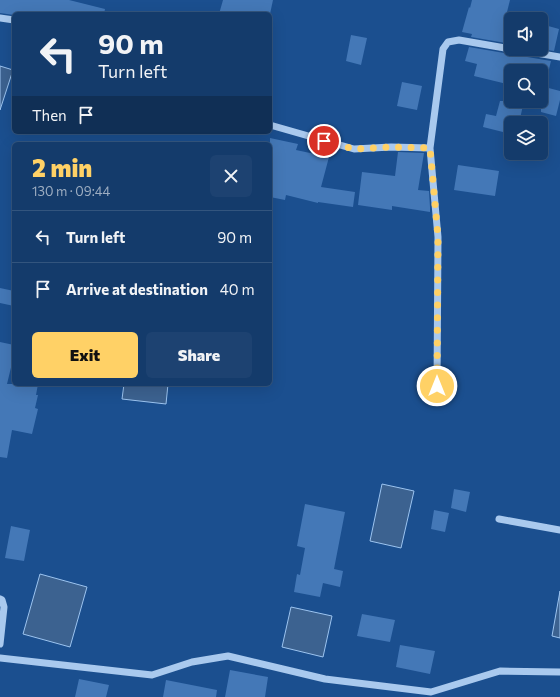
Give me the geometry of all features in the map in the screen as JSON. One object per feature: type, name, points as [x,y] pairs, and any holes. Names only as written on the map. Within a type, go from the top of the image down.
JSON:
[{"type":"street","points":[[0,18],[12,20]]},
{"type":"street","points":[[437,386],[438,237],[430,148],[443,49],[448,42],[459,40],[504,48]]},
{"type":"street","points":[[548,55],[560,57]]},
{"type":"street","points":[[272,126],[354,149],[391,147],[430,148]]},
{"type":"street","points":[[499,519],[560,530]]},
{"type":"street","points":[[0,599],[2,600],[4,607],[0,644]]},
{"type":"street","points":[[0,658],[152,675],[192,662],[228,656],[325,679],[430,692],[500,671],[560,672]]},
{"type":"water","points":[[0,66],[12,70],[12,73],[0,110]]},
{"type":"water","points":[[124,386],[168,386],[166,404],[122,399]]},
{"type":"water","points":[[382,484],[414,491],[401,548],[370,541]]},
{"type":"water","points":[[40,574],[87,587],[70,647],[23,634]]},
{"type":"water","points":[[560,591],[560,638],[552,636]]},
{"type":"water","points":[[291,607],[332,616],[323,657],[282,647]]},
{"type":"building","points":[[0,0],[69,0],[105,9],[104,12],[12,12],[12,15],[0,13]]},
{"type":"building","points":[[223,0],[273,0],[270,12],[220,12]]},
{"type":"building","points":[[472,0],[510,0],[507,12],[504,12],[504,43],[471,37],[472,34],[462,32],[469,7],[470,8]]},
{"type":"building","points":[[548,26],[559,29],[554,51],[548,50]]},
{"type":"building","points":[[351,35],[367,38],[361,65],[346,61]]},
{"type":"building","points":[[469,47],[504,53],[504,56],[522,56],[551,61],[548,73],[548,64],[504,64],[504,83],[474,76],[477,64],[465,61]]},
{"type":"building","points":[[402,82],[422,86],[417,110],[397,106]]},
{"type":"building","points":[[548,88],[560,91],[560,100],[556,116],[541,112],[541,108],[548,108]]},
{"type":"building","points":[[500,101],[504,101],[504,108],[522,108],[521,116],[504,116],[504,132],[483,127],[486,114],[496,116]]},
{"type":"building","points":[[270,138],[298,144],[296,150],[329,157],[321,187],[355,192],[353,207],[318,203],[286,195],[285,200],[272,197],[272,142],[270,142]]},
{"type":"building","points":[[398,152],[424,153],[418,190],[429,191],[430,212],[392,206],[392,210],[358,205],[362,172],[395,176]]},
{"type":"building","points":[[458,165],[499,171],[495,196],[454,190]]},
{"type":"building","points":[[0,288],[12,291],[12,306],[0,303]]},
{"type":"building","points":[[0,342],[12,345],[12,363],[7,384],[12,384],[12,386],[38,386],[36,395],[38,395],[35,408],[38,409],[32,434],[12,430],[7,458],[0,457]]},
{"type":"building","points":[[454,489],[470,492],[466,512],[451,508]]},
{"type":"building","points":[[305,504],[345,512],[334,569],[343,571],[340,587],[323,583],[320,597],[294,592],[297,574],[300,575],[305,548],[297,546]]},
{"type":"building","points":[[434,510],[449,513],[445,532],[431,529]]},
{"type":"building","points":[[11,526],[30,530],[24,561],[5,558]]},
{"type":"building","points":[[362,614],[395,620],[390,642],[357,636]]},
{"type":"building","points":[[400,645],[435,651],[430,674],[396,667]]},
{"type":"building","points":[[230,670],[268,677],[265,697],[225,697]]},
{"type":"building","points":[[79,679],[109,685],[106,697],[75,697]]},
{"type":"building","points":[[166,680],[217,690],[216,697],[163,697]]},
{"type":"route","points":[[324,141],[354,149],[391,147],[430,148],[438,237],[437,386]]}]
